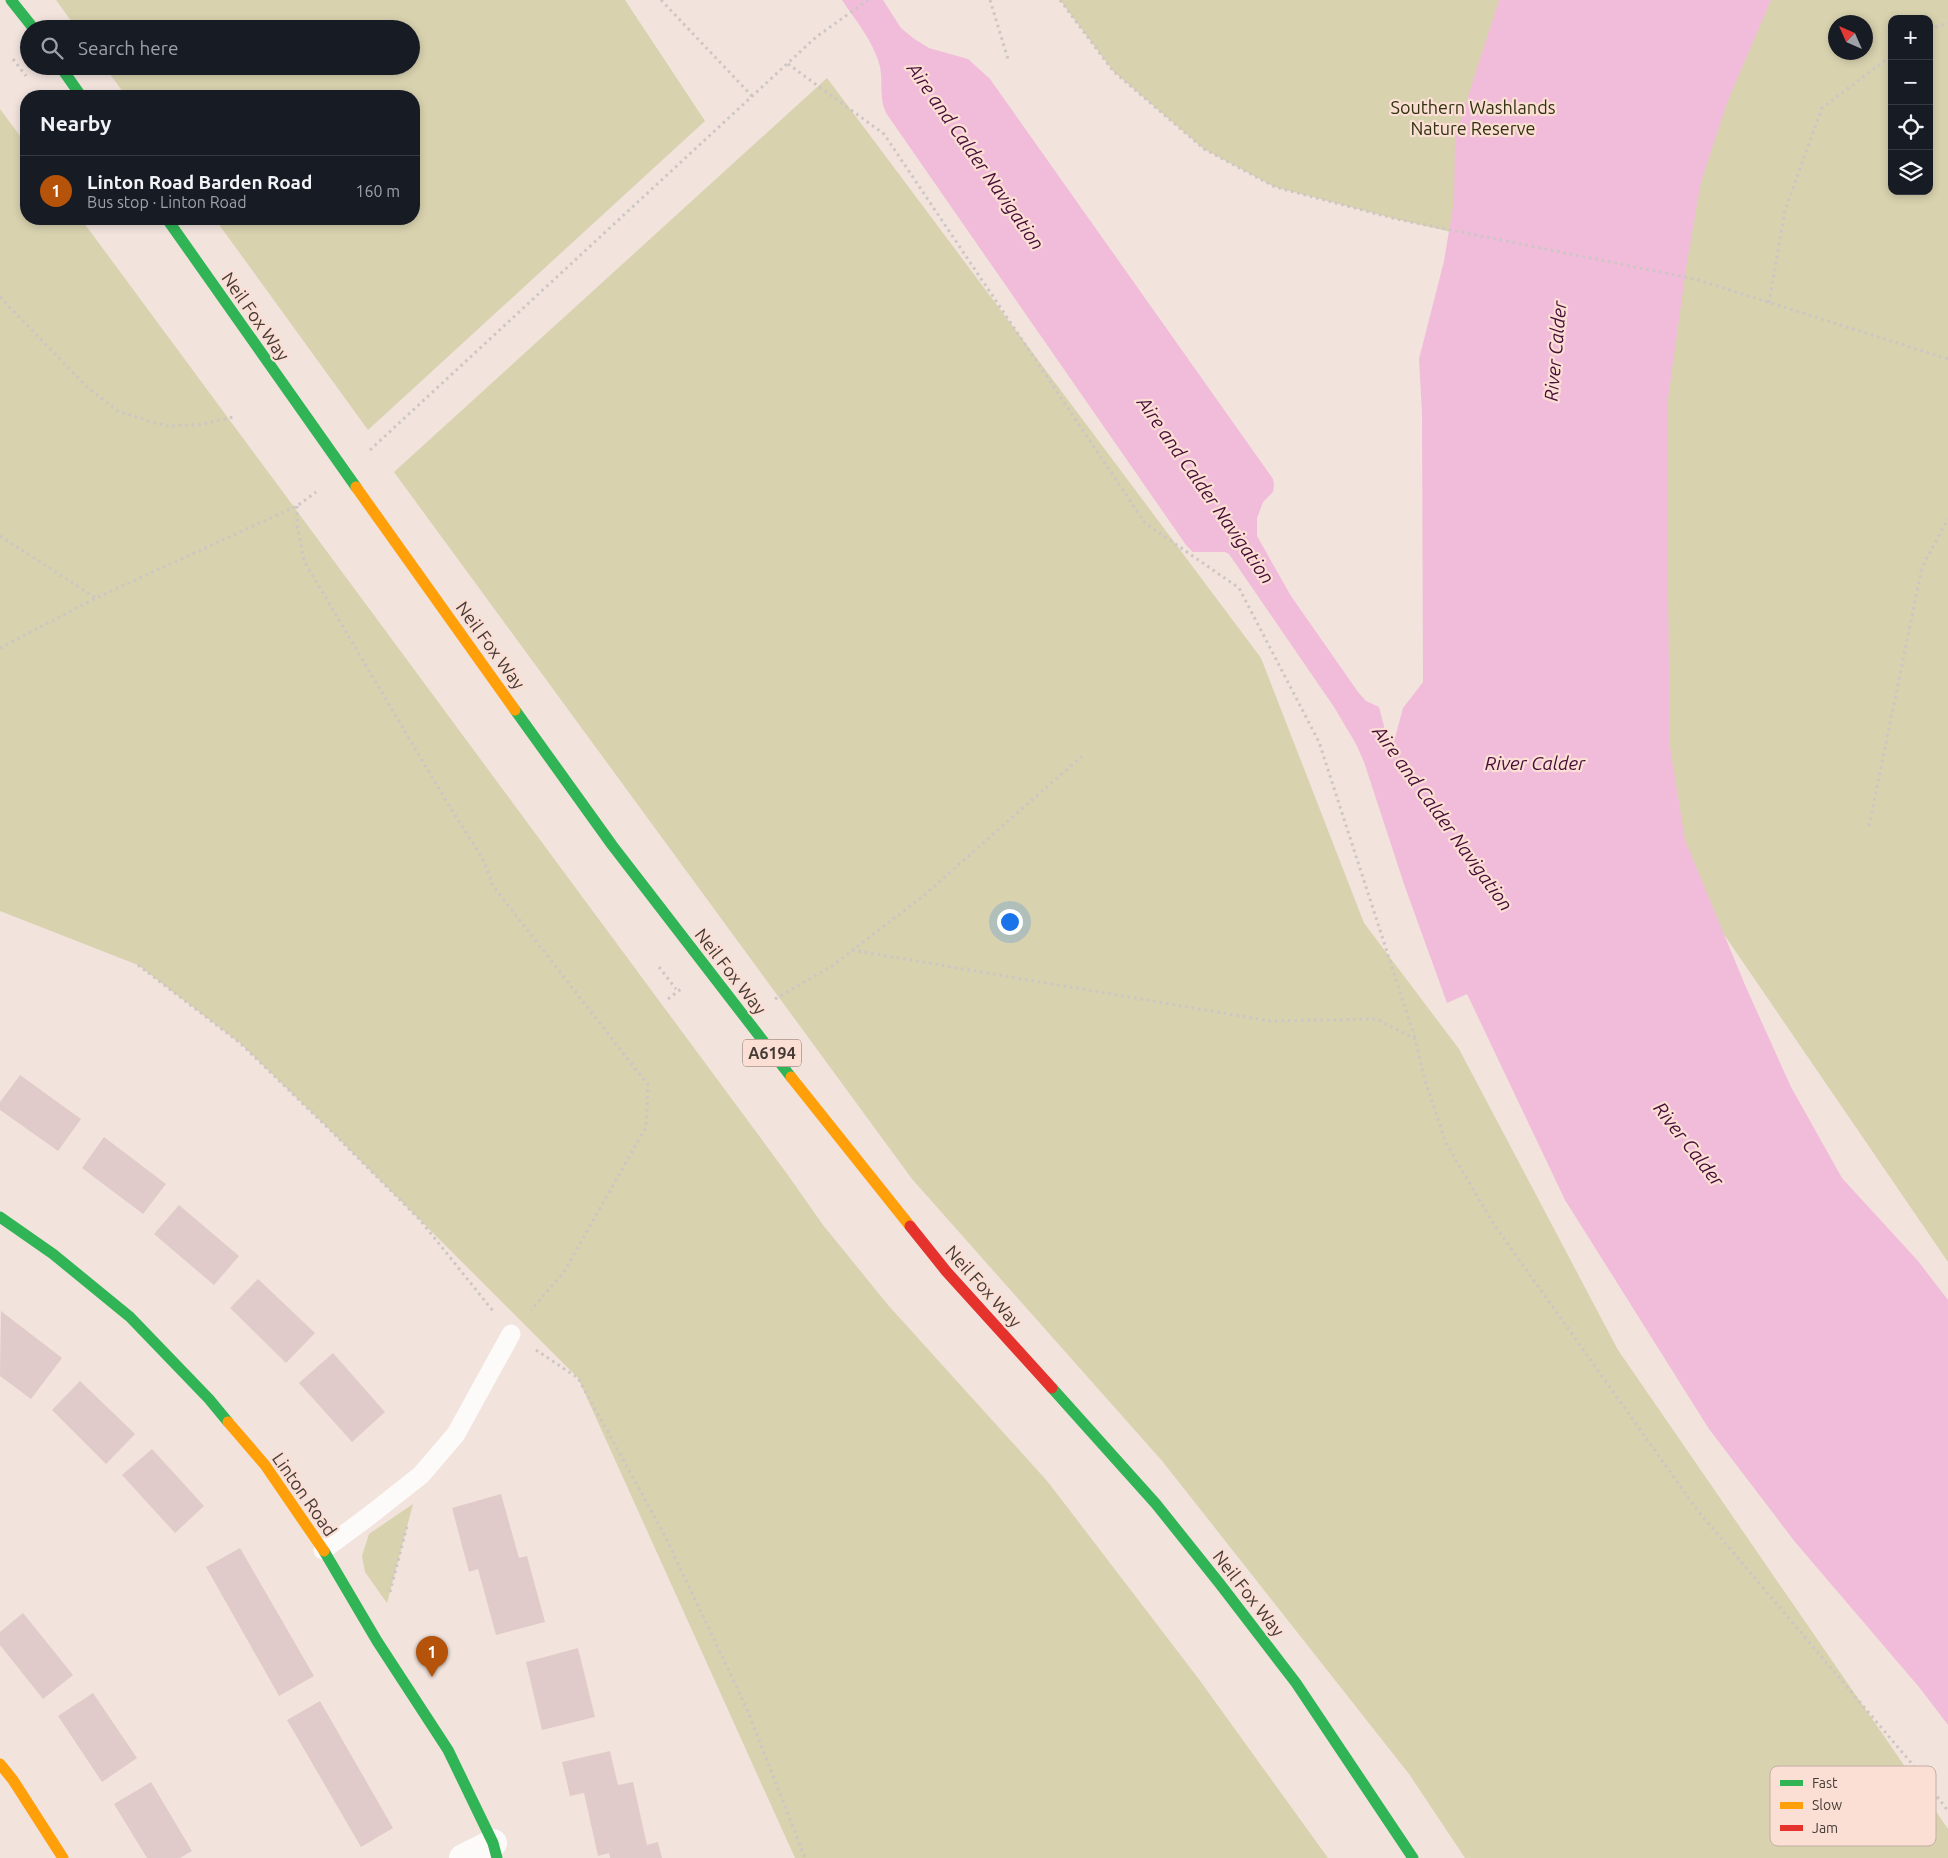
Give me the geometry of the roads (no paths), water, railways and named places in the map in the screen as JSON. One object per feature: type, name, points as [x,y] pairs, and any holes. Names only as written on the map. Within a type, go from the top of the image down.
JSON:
[{"type":"main road","points":[[11,0],[27,20]]},
{"type":"main road","points":[[66,75],[77,90]]},
{"type":"main road","name":"Neil Fox Way","points":[[171,225],[612,845],[818,1113],[946,1272],[1156,1504],[1220,1584],[1296,1683],[1414,1858]]},
{"type":"main road","name":"Linton Road","points":[[0,1217],[52,1254],[130,1317],[209,1399],[265,1465],[323,1550],[377,1642],[448,1750],[495,1851]]},
{"type":"main road","points":[[0,1764],[13,1780],[63,1858]]},
{"type":"street","points":[[463,1858],[495,1851]]},
{"type":"lane","points":[[323,1550],[421,1475],[456,1434],[511,1334]]},
{"type":"water","name":"River Calder","points":[[842,0],[883,0],[901,28],[913,38],[929,48],[968,59],[990,79],[1273,479],[1273,492],[1263,502],[1257,518],[1257,536],[1291,596],[1358,692],[1366,701],[1379,707],[1391,753],[1403,708],[1423,682],[1422,413],[1419,359],[1444,261],[1454,201],[1455,137],[1499,0],[1771,0],[1727,103],[1701,182],[1686,268],[1668,399],[1667,511],[1670,747],[1685,840],[1745,985],[1791,1087],[1842,1178],[1918,1261],[1948,1300],[1948,1725],[1919,1687],[1795,1542],[1709,1429],[1565,1200],[1467,994],[1447,1003],[1405,887],[1364,762],[1356,744],[1334,707],[1229,554],[1225,552],[1193,552],[1186,545],[886,113],[882,96],[880,67],[874,49]]},
{"type":"place","name":"Linton Road Barden Road","points":[[432,1677]]},
{"type":"park label","name":"Southern Washlands Nature Reserve","points":[[1473,117]]},
{"type":"water label","name":"Aire and Calder Navigation","points":[[976,156]]},
{"type":"water label","name":"Aire and Calder Navigation","points":[[1206,490]]},
{"type":"water label","name":"Aire and Calder Navigation","points":[[1443,818]]}]
